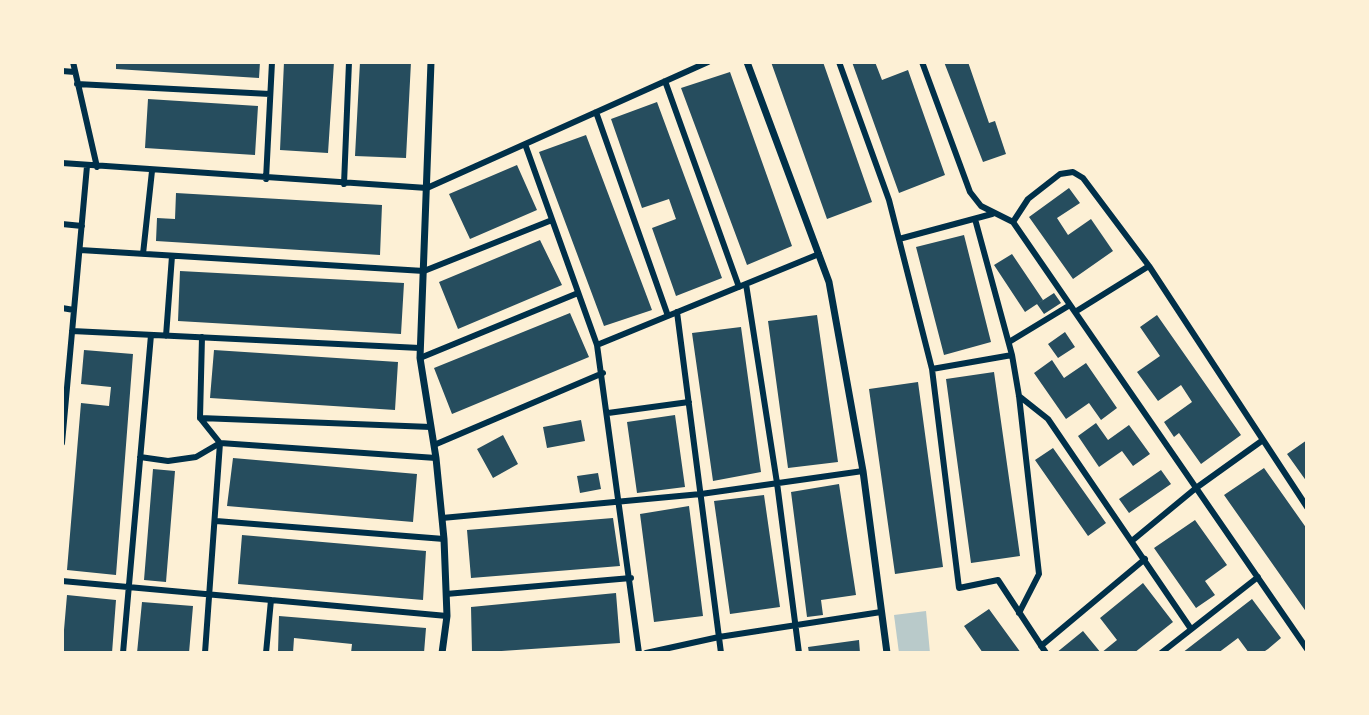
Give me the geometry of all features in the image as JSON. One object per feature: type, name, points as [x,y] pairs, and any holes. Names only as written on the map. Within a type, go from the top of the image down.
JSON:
[{"type":"street","points":[[73,62],[97,167]]},
{"type":"street","points":[[266,179],[272,62]]},
{"type":"street","points":[[344,184],[349,62]]},
{"type":"street","points":[[431,62],[420,358],[436,458],[444,539],[447,616],[442,653]]},
{"type":"street","points":[[62,163],[427,188],[708,62]]},
{"type":"street","points":[[747,62],[829,282],[845,356],[863,471],[887,653]]},
{"type":"street","points":[[839,62],[889,200],[932,369],[959,588],[998,580],[1043,650],[1145,559]]},
{"type":"street","points":[[922,62],[970,192],[993,214],[1013,222],[1307,649],[1301,653]]},
{"type":"street","points":[[62,71],[75,72]]},
{"type":"street","points":[[665,81],[743,286],[777,483],[799,653]]},
{"type":"street","points":[[77,84],[270,94]]},
{"type":"street","points":[[596,112],[668,316]]},
{"type":"street","points":[[525,144],[597,345],[621,501],[639,653]]},
{"type":"street","points":[[62,443],[87,166]]},
{"type":"street","points":[[143,254],[152,171]]},
{"type":"street","points":[[1013,222],[1028,199],[1060,174],[1073,172],[1083,178],[1149,266],[1307,507]]},
{"type":"street","points":[[899,239],[993,214]]},
{"type":"street","points":[[975,219],[1012,355],[1039,574],[1019,613]]},
{"type":"street","points":[[80,250],[424,271],[552,220]]},
{"type":"street","points":[[62,224],[82,226]]},
{"type":"street","points":[[597,345],[819,254]]},
{"type":"street","points":[[166,336],[172,256]]},
{"type":"street","points":[[1009,342],[1149,266]]},
{"type":"street","points":[[420,358],[578,293]]},
{"type":"street","points":[[62,308],[74,310]]},
{"type":"street","points":[[677,312],[721,653]]},
{"type":"street","points":[[72,331],[420,348]]},
{"type":"street","points":[[123,653],[151,335]]},
{"type":"street","points":[[202,337],[200,418],[220,443],[205,653]]},
{"type":"street","points":[[932,369],[1012,355]]},
{"type":"street","points":[[434,445],[603,373]]},
{"type":"street","points":[[1019,396],[1048,419],[1191,629]]},
{"type":"street","points":[[608,413],[689,402]]},
{"type":"street","points":[[200,418],[431,427]]},
{"type":"street","points":[[1133,540],[1196,488],[1263,440]]},
{"type":"street","points":[[140,457],[168,461],[196,457],[220,443],[436,458]]},
{"type":"street","points":[[442,518],[701,494],[863,471]]},
{"type":"street","points":[[216,521],[444,539]]},
{"type":"street","points":[[1161,653],[1258,577]]},
{"type":"street","points":[[446,594],[631,578]]},
{"type":"street","points":[[62,581],[447,616]]},
{"type":"street","points":[[266,653],[271,600]]},
{"type":"street","points":[[646,653],[719,637],[881,612]]},
{"type":"shaded area","points":[[926,611],[930,653],[899,653],[894,615]]},
{"type":"building","points":[[116,62],[260,62],[259,78],[116,69]]},
{"type":"building","points":[[284,62],[334,62],[328,153],[280,150]]},
{"type":"building","points":[[360,62],[411,62],[406,158],[355,156]]},
{"type":"building","points":[[771,62],[823,62],[872,202],[827,219]]},
{"type":"building","points":[[852,62],[875,62],[882,80],[908,70],[945,175],[899,193]]},
{"type":"building","points":[[944,62],[968,62],[989,123],[995,121],[1006,154],[983,162]]},
{"type":"building","points":[[730,72],[792,246],[747,265],[681,88]]},
{"type":"building","points":[[148,99],[258,106],[255,155],[145,148]]},
{"type":"building","points":[[657,102],[722,278],[676,296],[652,228],[676,219],[669,199],[642,208],[611,119]]},
{"type":"building","points":[[586,135],[652,310],[604,326],[539,152]]},
{"type":"building","points":[[517,165],[537,210],[470,239],[449,194]]},
{"type":"building","points":[[1069,188],[1080,203],[1057,218],[1068,235],[1091,219],[1113,251],[1073,279],[1029,217]]},
{"type":"building","points":[[176,193],[382,205],[380,255],[156,241],[157,218],[175,219]]},
{"type":"building","points":[[964,235],[991,342],[944,355],[916,247]]},
{"type":"building","points":[[540,240],[562,285],[458,329],[439,282]]},
{"type":"building","points":[[1012,254],[1043,300],[1025,312],[994,265]]},
{"type":"building","points":[[180,271],[404,283],[401,334],[178,321]]},
{"type":"building","points":[[1054,293],[1061,303],[1044,314],[1037,304]]},
{"type":"building","points":[[570,313],[589,357],[452,414],[434,368]]},
{"type":"building","points":[[817,315],[838,462],[788,468],[768,321]]},
{"type":"building","points":[[1157,315],[1241,435],[1201,464],[1179,433],[1174,437],[1164,422],[1192,402],[1181,385],[1158,401],[1137,372],[1160,356],[1140,327]]},
{"type":"building","points":[[741,327],[761,472],[713,481],[692,333]]},
{"type":"building","points":[[1065,332],[1075,347],[1058,358],[1048,344]]},
{"type":"building","points":[[84,350],[133,354],[116,575],[67,570],[81,403],[109,406],[111,387],[81,384]]},
{"type":"building","points":[[214,350],[398,362],[395,410],[210,398]]},
{"type":"building","points":[[1052,360],[1064,378],[1086,363],[1117,408],[1101,420],[1089,403],[1066,419],[1034,373]]},
{"type":"building","points":[[994,372],[1020,556],[971,563],[946,379]]},
{"type":"building","points":[[918,382],[943,567],[895,574],[869,389]]},
{"type":"building","points":[[675,415],[685,487],[637,493],[627,422]]},
{"type":"building","points":[[581,420],[585,441],[547,448],[543,427]]},
{"type":"building","points":[[1096,423],[1108,440],[1129,425],[1150,454],[1133,466],[1122,451],[1099,467],[1078,436]]},
{"type":"building","points":[[503,435],[518,464],[493,478],[477,449]]},
{"type":"building","points":[[1307,440],[1307,482],[1287,454]]},
{"type":"building","points":[[1053,448],[1106,523],[1088,536],[1035,460]]},
{"type":"building","points":[[233,458],[417,474],[413,522],[227,506]]},
{"type":"building","points":[[1264,468],[1307,529],[1307,613],[1224,495]]},
{"type":"building","points":[[153,469],[175,471],[166,582],[144,580]]},
{"type":"building","points":[[1161,470],[1171,484],[1129,513],[1119,499]]},
{"type":"building","points":[[598,473],[601,489],[580,493],[577,476]]},
{"type":"building","points":[[839,484],[856,595],[821,600],[823,615],[807,617],[791,492]]},
{"type":"building","points":[[764,495],[780,607],[730,614],[714,501]]},
{"type":"building","points":[[689,506],[703,616],[654,622],[640,514]]},
{"type":"building","points":[[613,518],[620,566],[471,578],[467,530]]},
{"type":"building","points":[[1195,520],[1227,565],[1205,581],[1215,595],[1196,608],[1154,548]]},
{"type":"building","points":[[242,535],[426,551],[423,600],[238,584]]},
{"type":"building","points":[[1143,583],[1173,622],[1134,653],[1101,653],[1117,640],[1100,618]]},
{"type":"building","points":[[616,593],[620,643],[472,653],[471,607]]},
{"type":"building","points":[[67,595],[116,600],[112,653],[62,653]]},
{"type":"building","points":[[1252,599],[1281,638],[1268,649],[1262,653],[1249,653],[1238,638],[1218,653],[1182,653]]},
{"type":"building","points":[[142,602],[193,606],[189,653],[137,653]]},
{"type":"building","points":[[989,609],[1021,653],[983,653],[964,626]]},
{"type":"building","points":[[279,616],[426,628],[424,653],[351,653],[352,644],[294,638],[293,653],[278,653]]},
{"type":"building","points":[[1083,631],[1101,653],[1056,653]]},
{"type":"building","points":[[859,640],[860,653],[809,653],[808,647]]}]
